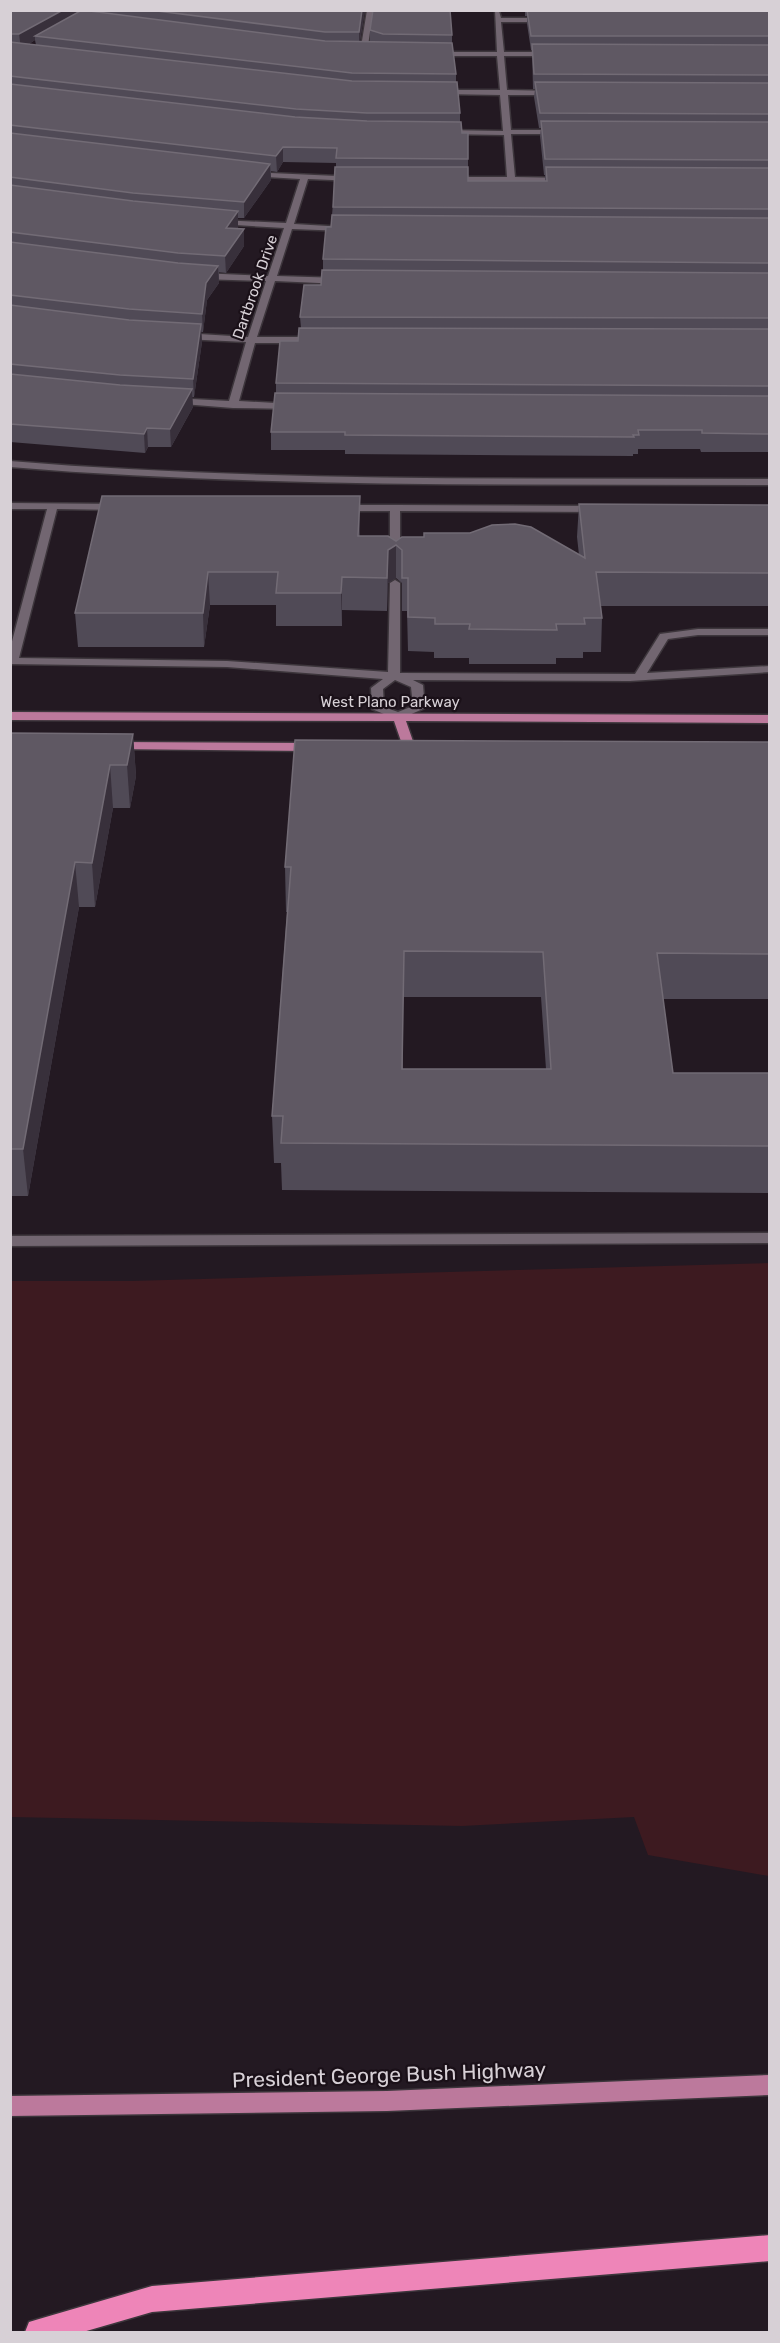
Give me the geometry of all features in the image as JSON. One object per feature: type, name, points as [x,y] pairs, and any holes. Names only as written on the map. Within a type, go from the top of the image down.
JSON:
[{"type":"highway","points":[[39,2332],[152,2299],[770,2248]]},
{"type":"main road","name":"West Plano Parkway","points":[[10,716],[770,719]]},
{"type":"main road","points":[[398,716],[409,747]]},
{"type":"main road","points":[[104,746],[327,747]]},
{"type":"main road","name":"President George Bush Highway","points":[[10,2106],[387,2101],[770,2085]]},
{"type":"street","points":[[369,50],[364,47],[370,10]]},
{"type":"street","points":[[497,10],[511,180]]},
{"type":"street","points":[[498,20],[557,20]]},
{"type":"street","points":[[360,51],[383,53]]},
{"type":"street","points":[[423,54],[557,54]]},
{"type":"street","points":[[433,92],[561,93]]},
{"type":"street","points":[[436,132],[575,133]]},
{"type":"street","points":[[240,173],[360,179]]},
{"type":"street","name":"Dartbrook Drive","points":[[232,405],[250,340],[273,281],[304,178]]},
{"type":"street","points":[[441,179],[581,180]]},
{"type":"street","points":[[208,221],[359,229]]},
{"type":"street","points":[[191,276],[273,281],[352,281]]},
{"type":"street","points":[[176,336],[250,340],[333,340]]},
{"type":"street","points":[[165,401],[308,407]]},
{"type":"street","points":[[10,464],[88,471],[272,480],[770,482]]},
{"type":"street","points":[[10,506],[136,507]]},
{"type":"street","points":[[53,507],[12,661],[227,664],[394,676],[639,677],[770,669]]},
{"type":"street","points":[[324,508],[606,509]]},
{"type":"street","points":[[394,569],[395,508]]},
{"type":"street","points":[[394,583],[394,676]]},
{"type":"street","points":[[639,677],[664,636],[698,632],[770,632]]},
{"type":"street","points":[[394,676],[417,685],[419,708],[398,716],[378,709],[377,688],[394,676]]},
{"type":"street","points":[[10,1241],[770,1238]]},
{"type":"shaded area","points":[[769,1263],[769,1876],[648,1855],[634,1817],[462,1826],[11,1817],[11,1281],[131,1281]]},
{"type":"building","points":[[10,10],[63,10],[19,34],[10,34]]},
{"type":"building","points":[[82,10],[325,41],[452,43],[456,74],[352,73],[35,36]]},
{"type":"building","points":[[149,10],[362,10],[359,32],[325,32]]},
{"type":"building","points":[[373,10],[450,10],[452,35],[383,34],[370,30]]},
{"type":"building","points":[[527,10],[770,11],[770,36],[531,36]]},
{"type":"building","points":[[10,42],[352,81],[457,82],[460,113],[367,113],[296,109],[10,76]]},
{"type":"building","points":[[532,44],[770,45],[770,75],[534,74]]},
{"type":"building","points":[[535,82],[770,83],[770,114],[540,113]]},
{"type":"building","points":[[10,84],[295,117],[367,121],[461,122],[462,133],[468,133],[468,159],[336,158],[337,148],[283,147],[276,156],[10,125]]},
{"type":"building","points":[[541,121],[770,122],[770,160],[545,159]]},
{"type":"building","points":[[10,133],[270,164],[244,202],[133,193],[10,177]]},
{"type":"building","points":[[335,167],[468,167],[468,181],[547,181],[546,167],[770,168],[770,209],[333,207]]},
{"type":"building","points":[[10,185],[133,201],[238,211],[226,228],[244,229],[225,256],[178,253],[10,232]]},
{"type":"building","points":[[332,215],[770,218],[770,263],[323,259],[326,227],[331,227]]},
{"type":"building","points":[[10,242],[218,266],[206,283],[202,314],[129,309],[10,295]]},
{"type":"building","points":[[322,270],[770,273],[770,318],[300,317],[304,285],[321,285]]},
{"type":"building","points":[[10,305],[129,320],[201,324],[193,379],[120,375],[10,364]]},
{"type":"building","points":[[299,328],[770,329],[770,386],[276,383],[280,341],[298,341]]},
{"type":"building","points":[[10,374],[120,385],[192,389],[170,429],[147,428],[144,434],[10,424]]},
{"type":"building","points":[[275,393],[770,396],[770,434],[702,433],[702,430],[638,430],[639,435],[633,435],[634,437],[345,435],[345,432],[271,432]]},
{"type":"building","points":[[102,496],[360,496],[358,536],[388,536],[396,541],[402,537],[424,537],[424,533],[470,533],[492,525],[515,524],[531,527],[585,558],[579,504],[770,505],[770,573],[596,572],[602,618],[584,618],[585,624],[556,624],[557,630],[469,629],[470,624],[435,624],[435,618],[408,617],[408,578],[402,578],[402,550],[396,545],[388,550],[387,578],[342,577],[341,593],[276,593],[278,572],[208,572],[203,613],[75,613]]},
{"type":"building","points":[[10,733],[133,734],[127,765],[110,765],[92,863],[75,862],[23,1149],[10,1149]]},
{"type":"building","points":[[295,740],[770,742],[770,954],[657,953],[673,1073],[770,1073],[770,1146],[281,1143],[283,1116],[272,1116],[291,867],[285,867]],"holes":[[[404,951],[543,952],[551,1069],[402,1069]]]}]
